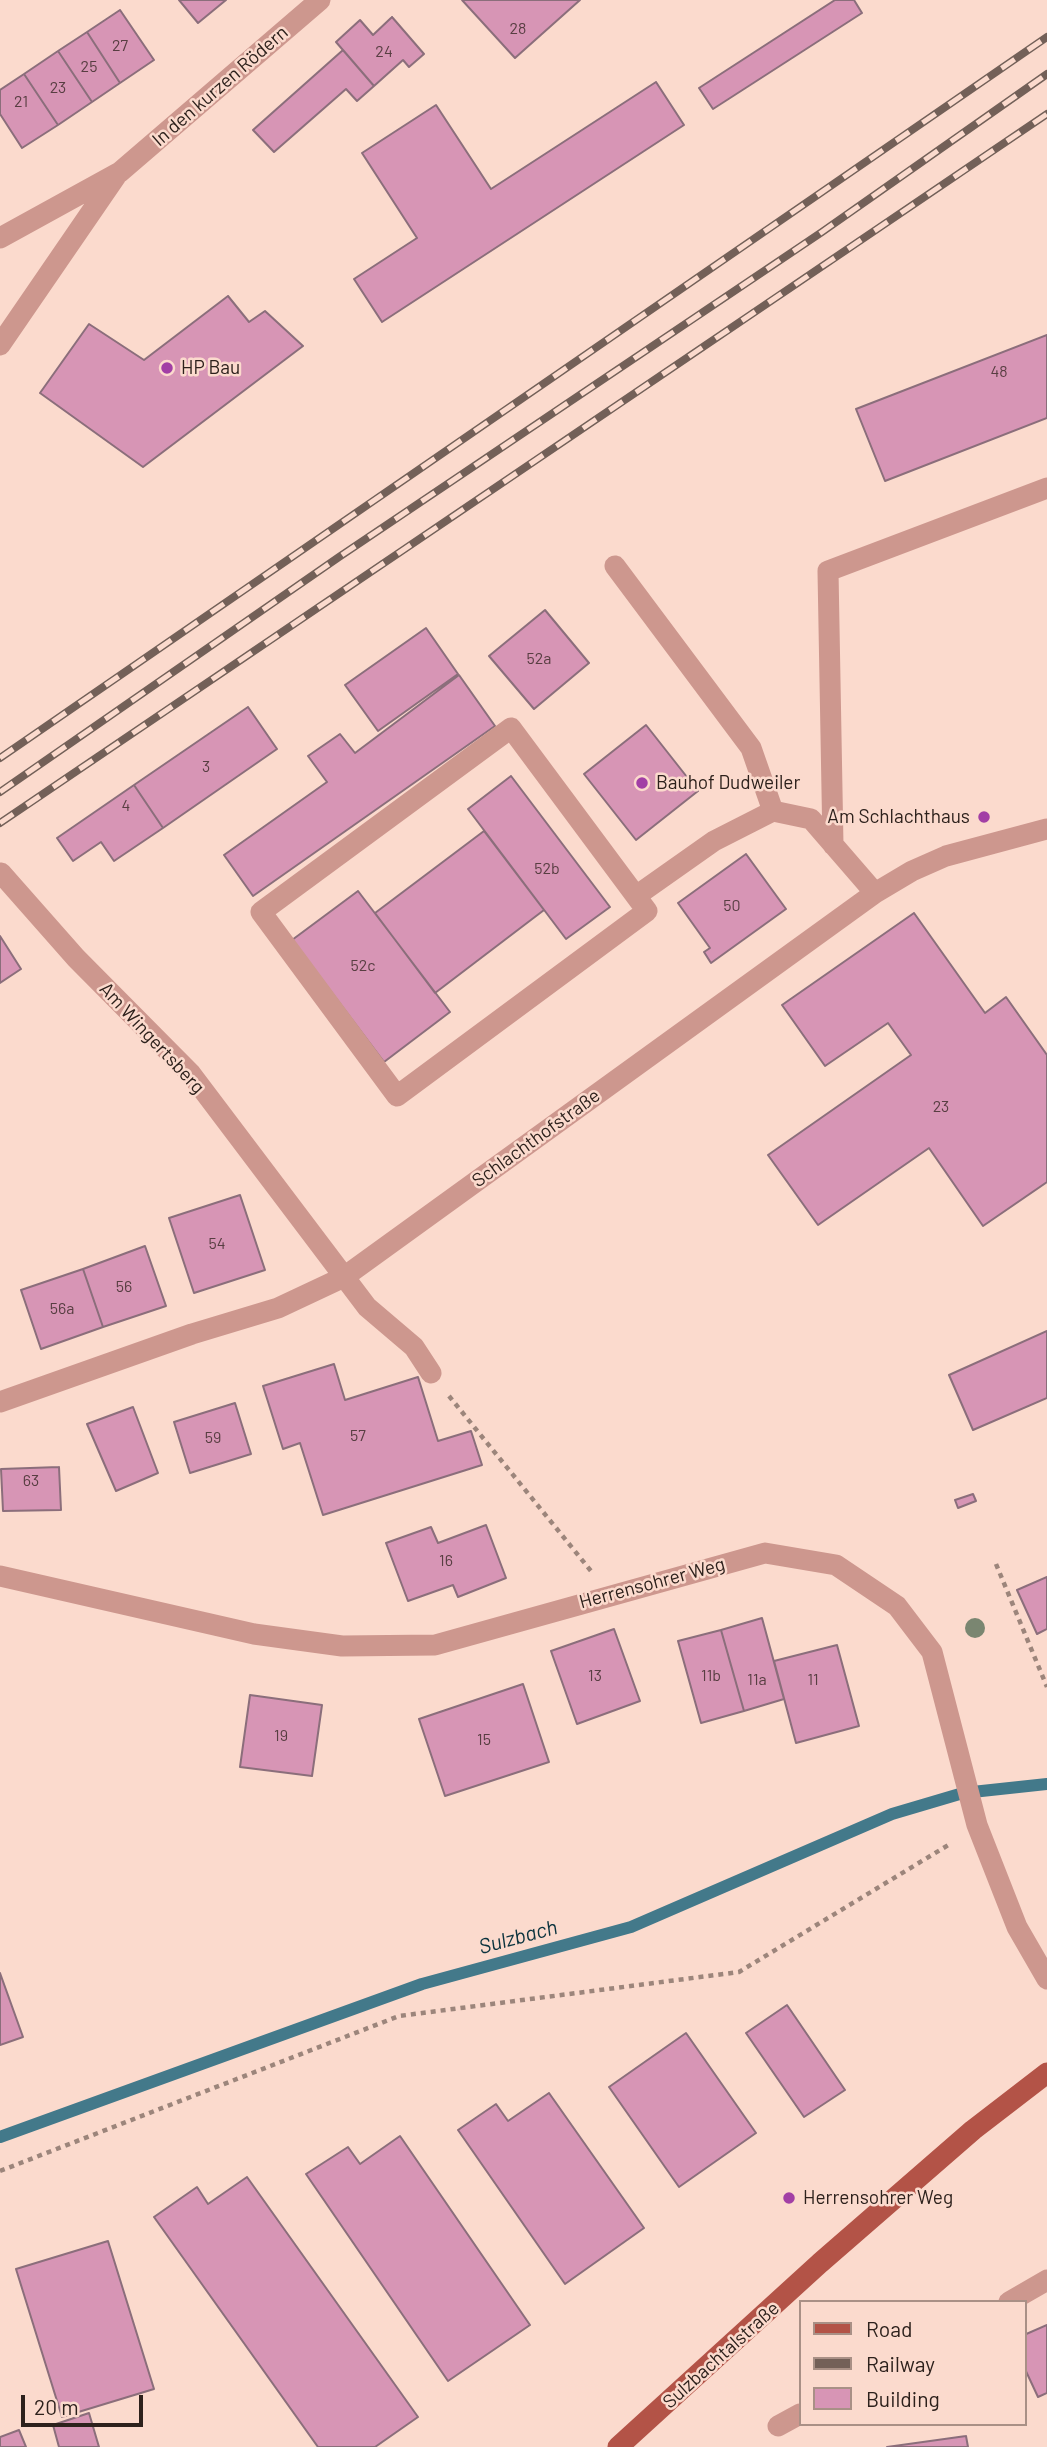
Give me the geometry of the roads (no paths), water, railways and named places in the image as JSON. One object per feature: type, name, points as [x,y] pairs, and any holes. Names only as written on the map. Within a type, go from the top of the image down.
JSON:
[{"type":"main road","name":"Sulzbachtalstraße","points":[[618,2447],[820,2263],[973,2130],[1047,2073]]},
{"type":"street","name":"In den kurzen Rödern","points":[[0,237],[120,172],[320,0]]},
{"type":"street","name":"In den kurzen Rödern","points":[[0,345],[120,172]]},
{"type":"street","points":[[833,845],[828,571],[1047,488]]},
{"type":"street","points":[[615,566],[751,748],[773,811]]},
{"type":"street","points":[[511,728],[636,897],[648,912],[397,1096],[261,912],[511,728]]},
{"type":"street","points":[[636,897],[714,841],[773,811],[811,819],[875,893]]},
{"type":"street","name":"Schlachthofstraße","points":[[0,1402],[204,1329],[278,1308],[344,1277],[875,893],[912,871],[946,856],[1047,829]]},
{"type":"street","name":"Am Wingertsberg","points":[[1,873],[76,958],[191,1074],[344,1277],[384,1325],[414,1347],[431,1373]]},
{"type":"street","name":"Herrensohrer Weg","points":[[0,1576],[254,1634],[342,1646],[435,1645],[600,1596],[765,1553],[836,1565],[897,1606],[932,1652],[979,1829],[1017,1927],[1047,1979]]},
{"type":"street","points":[[1012,2300],[1047,2280]]},
{"type":"street","points":[[778,2426],[799,2415]]},
{"type":"waterway","name":"Sulzbach","points":[[0,2137],[422,1984],[631,1927],[892,1814],[963,1793],[1047,1784]]},
{"type":"railway","points":[[0,758],[1047,37]]},
{"type":"railway","points":[[0,792],[339,557],[822,232],[1047,74]]},
{"type":"railway","points":[[0,823],[1047,114]]},
{"type":"place","name":"HP Bau","points":[[167,368]]},
{"type":"place","name":"Bauhof Dudweiler","points":[[642,783]]},
{"type":"place","name":"Am Schlachthaus","points":[[984,817]]},
{"type":"place","name":"Herrensohrer Weg","points":[[789,2198]]}]
